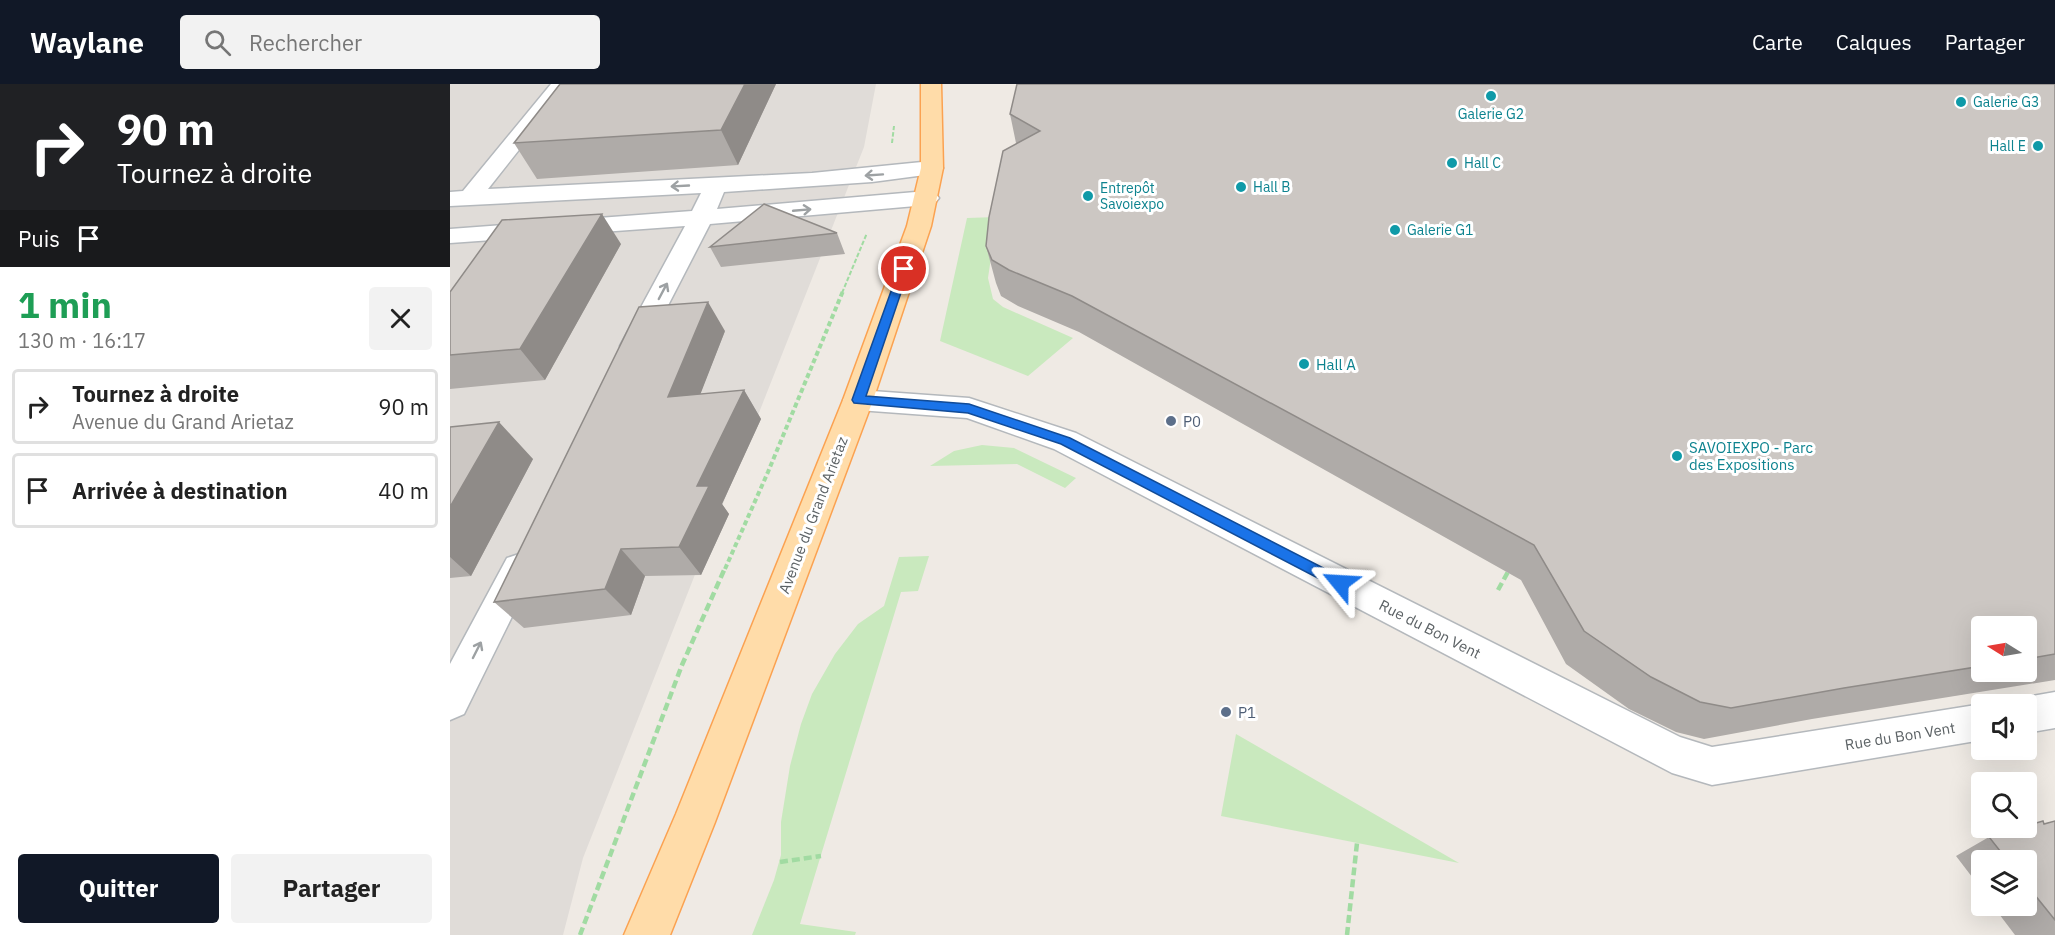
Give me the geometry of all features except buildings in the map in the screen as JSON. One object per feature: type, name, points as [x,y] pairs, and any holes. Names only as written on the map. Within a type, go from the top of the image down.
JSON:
[{"type":"main road","name":"Avenue du Grand Arietaz","points":[[647,935],[694,822],[858,400],[927,198],[932,168],[931,84]]},
{"type":"street","points":[[460,198],[561,84]]},
{"type":"street","points":[[460,198],[716,185],[887,174],[932,168]]},
{"type":"street","points":[[620,374],[716,185]]},
{"type":"street","points":[[450,236],[701,218],[927,198]]},
{"type":"street","name":"Rue du Bon Vent","points":[[858,400],[969,408],[1065,441],[1672,754],[1712,766],[1971,724]]},
{"type":"street","points":[[450,702],[533,541]]},
{"type":"street","points":[[2037,713],[2055,710]]},
{"type":"path","points":[[887,174],[896,118]]},
{"type":"path","points":[[580,935],[682,665],[768,472],[879,203]]},
{"type":"path","points":[[1498,590],[1513,562]]},
{"type":"path","points":[[1347,935],[1358,843]]},
{"type":"path","points":[[780,862],[821,856]]},
{"type":"shaded area","points":[[450,84],[876,84],[864,147],[583,858],[563,935],[450,935]]},
{"type":"green space","points":[[997,217],[988,278],[993,299],[1003,307],[1073,338],[1028,376],[940,341],[967,218]]},
{"type":"green space","points":[[982,445],[1014,448],[1076,478],[1065,488],[1017,464],[930,466],[954,451]]},
{"type":"green space","points":[[929,556],[918,591],[901,592],[800,924],[856,932],[855,935],[752,935],[774,880],[781,855],[781,822],[790,766],[812,694],[835,654],[858,624],[884,606],[899,557]]},
{"type":"green space","points":[[1236,734],[1459,863],[1221,816]]},
{"type":"place","name":"Galerie G2","points":[[1491,96]]},
{"type":"place","name":"Galerie G3","points":[[1961,102]]},
{"type":"place","name":"Hall E","points":[[2038,146]]},
{"type":"place","name":"Hall C","points":[[1452,163]]},
{"type":"place","name":"Hall B","points":[[1241,187]]},
{"type":"place","name":"Entrepôt Savoiexpo","points":[[1088,196]]},
{"type":"place","name":"Galerie G1","points":[[1395,230]]},
{"type":"place","name":"Hall A","points":[[1304,364]]},
{"type":"place","name":"P0","points":[[1171,421]]},
{"type":"place","name":"SAVOIEXPO - Parc des Expositions","points":[[1677,456]]},
{"type":"place","name":"P1","points":[[1226,712]]},
{"type":"route","points":[[904,269],[858,400],[969,408],[1065,441],[1340,583]]}]
